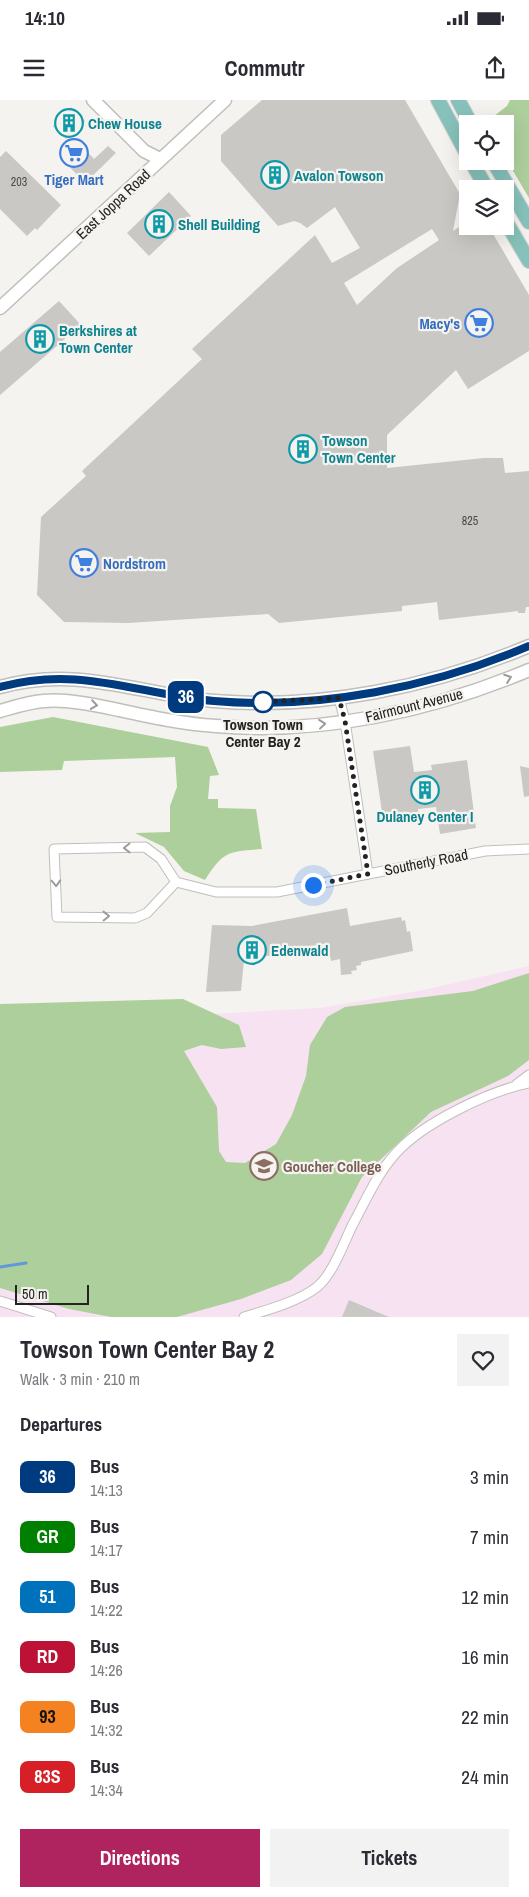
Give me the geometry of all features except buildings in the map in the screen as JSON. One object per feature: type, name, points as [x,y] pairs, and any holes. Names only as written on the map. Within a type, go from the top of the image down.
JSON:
[{"type":"main road","points":[[94,100],[144,151],[160,158]]},
{"type":"main road","name":"East Joppa Road","points":[[0,308],[40,273],[160,158],[225,100]]},
{"type":"main road","points":[[438,100],[459,139]]},
{"type":"main road","points":[[458,100],[466,115]]},
{"type":"main road","points":[[499,170],[529,222]]},
{"type":"main road","points":[[514,235],[529,261]]},
{"type":"main road","name":"Fairmount Avenue","points":[[0,687],[43,678],[63,678],[105,682],[162,694],[214,701],[245,702],[339,698],[390,690],[479,666],[529,646]]},
{"type":"main road","name":"Fairmount Avenue","points":[[0,711],[46,700],[91,704],[155,718],[215,726],[263,728],[345,721],[432,703],[487,686],[529,670]]},
{"type":"street","points":[[339,698],[345,721],[368,874]]},
{"type":"street","points":[[146,847],[161,859],[176,882],[147,913],[135,918],[57,917],[54,849],[146,847]]},
{"type":"street","name":"Southerly Road","points":[[176,882],[206,889],[238,893],[277,892],[485,851],[529,849]]},
{"type":"street","points":[[515,1086],[529,1075]]},
{"type":"street","points":[[244,1317],[305,1295],[323,1281],[374,1183],[395,1154],[408,1142],[423,1130],[457,1111],[515,1086],[529,1083]]},
{"type":"street","points":[[0,1301],[50,1317]]},
{"type":"shaded area","name":"Goucher College","points":[[529,966],[529,1317],[0,1317],[0,1014],[209,1014],[320,1008],[423,990]]},
{"type":"green space","points":[[510,100],[529,100],[529,198],[513,170],[514,115],[495,115],[507,106]]},
{"type":"green space","points":[[53,717],[208,747],[219,775],[210,776],[208,799],[218,799],[218,808],[256,809],[262,849],[228,854],[217,863],[205,880],[184,871],[164,847],[135,833],[170,832],[170,806],[177,787],[175,757],[64,761],[62,770],[0,772],[0,727]]},
{"type":"green space","name":"Goucher College","points":[[529,973],[529,1060],[508,1076],[431,1112],[362,1177],[322,1254],[291,1280],[241,1299],[177,1317],[111,1317],[69,1309],[0,1288],[0,1004],[183,999],[239,1025],[246,1047],[221,1049],[202,1045],[184,1051],[217,1107],[219,1151],[226,1162],[245,1163],[276,1144],[292,1115],[306,1076],[310,1045],[327,1017],[345,1007],[473,991]]},
{"type":"waterway","points":[[0,1267],[26,1263]]},
{"type":"bus line","name":"36","points":[[0,687],[43,678],[63,678],[105,682],[162,694],[214,701],[245,702],[339,698],[390,690],[479,666],[529,646]]},
{"type":"place","name":"Chew House","points":[[69,123]]},
{"type":"place","name":"Tiger Mart","points":[[74,153]]},
{"type":"place","name":"Avalon Towson","points":[[275,175]]},
{"type":"place","name":"Shell Building","points":[[159,224]]},
{"type":"place","name":"Macy's","points":[[479,323]]},
{"type":"place","name":"Berkshires at Town Center","points":[[40,339]]},
{"type":"place","name":"Towson Town Center","points":[[303,449]]},
{"type":"place","name":"Nordstrom","points":[[84,563]]},
{"type":"place","name":"Towson Town Center Bay 2","points":[[263,702]]},
{"type":"place","name":"Dulaney Center I","points":[[425,790]]},
{"type":"place","name":"Edenwald","points":[[252,950]]},
{"type":"place","name":"Goucher College","points":[[264,1166]]},
{"type":"route","points":[[263,702],[260,702],[339,698],[345,721],[368,874],[313,885]]}]
